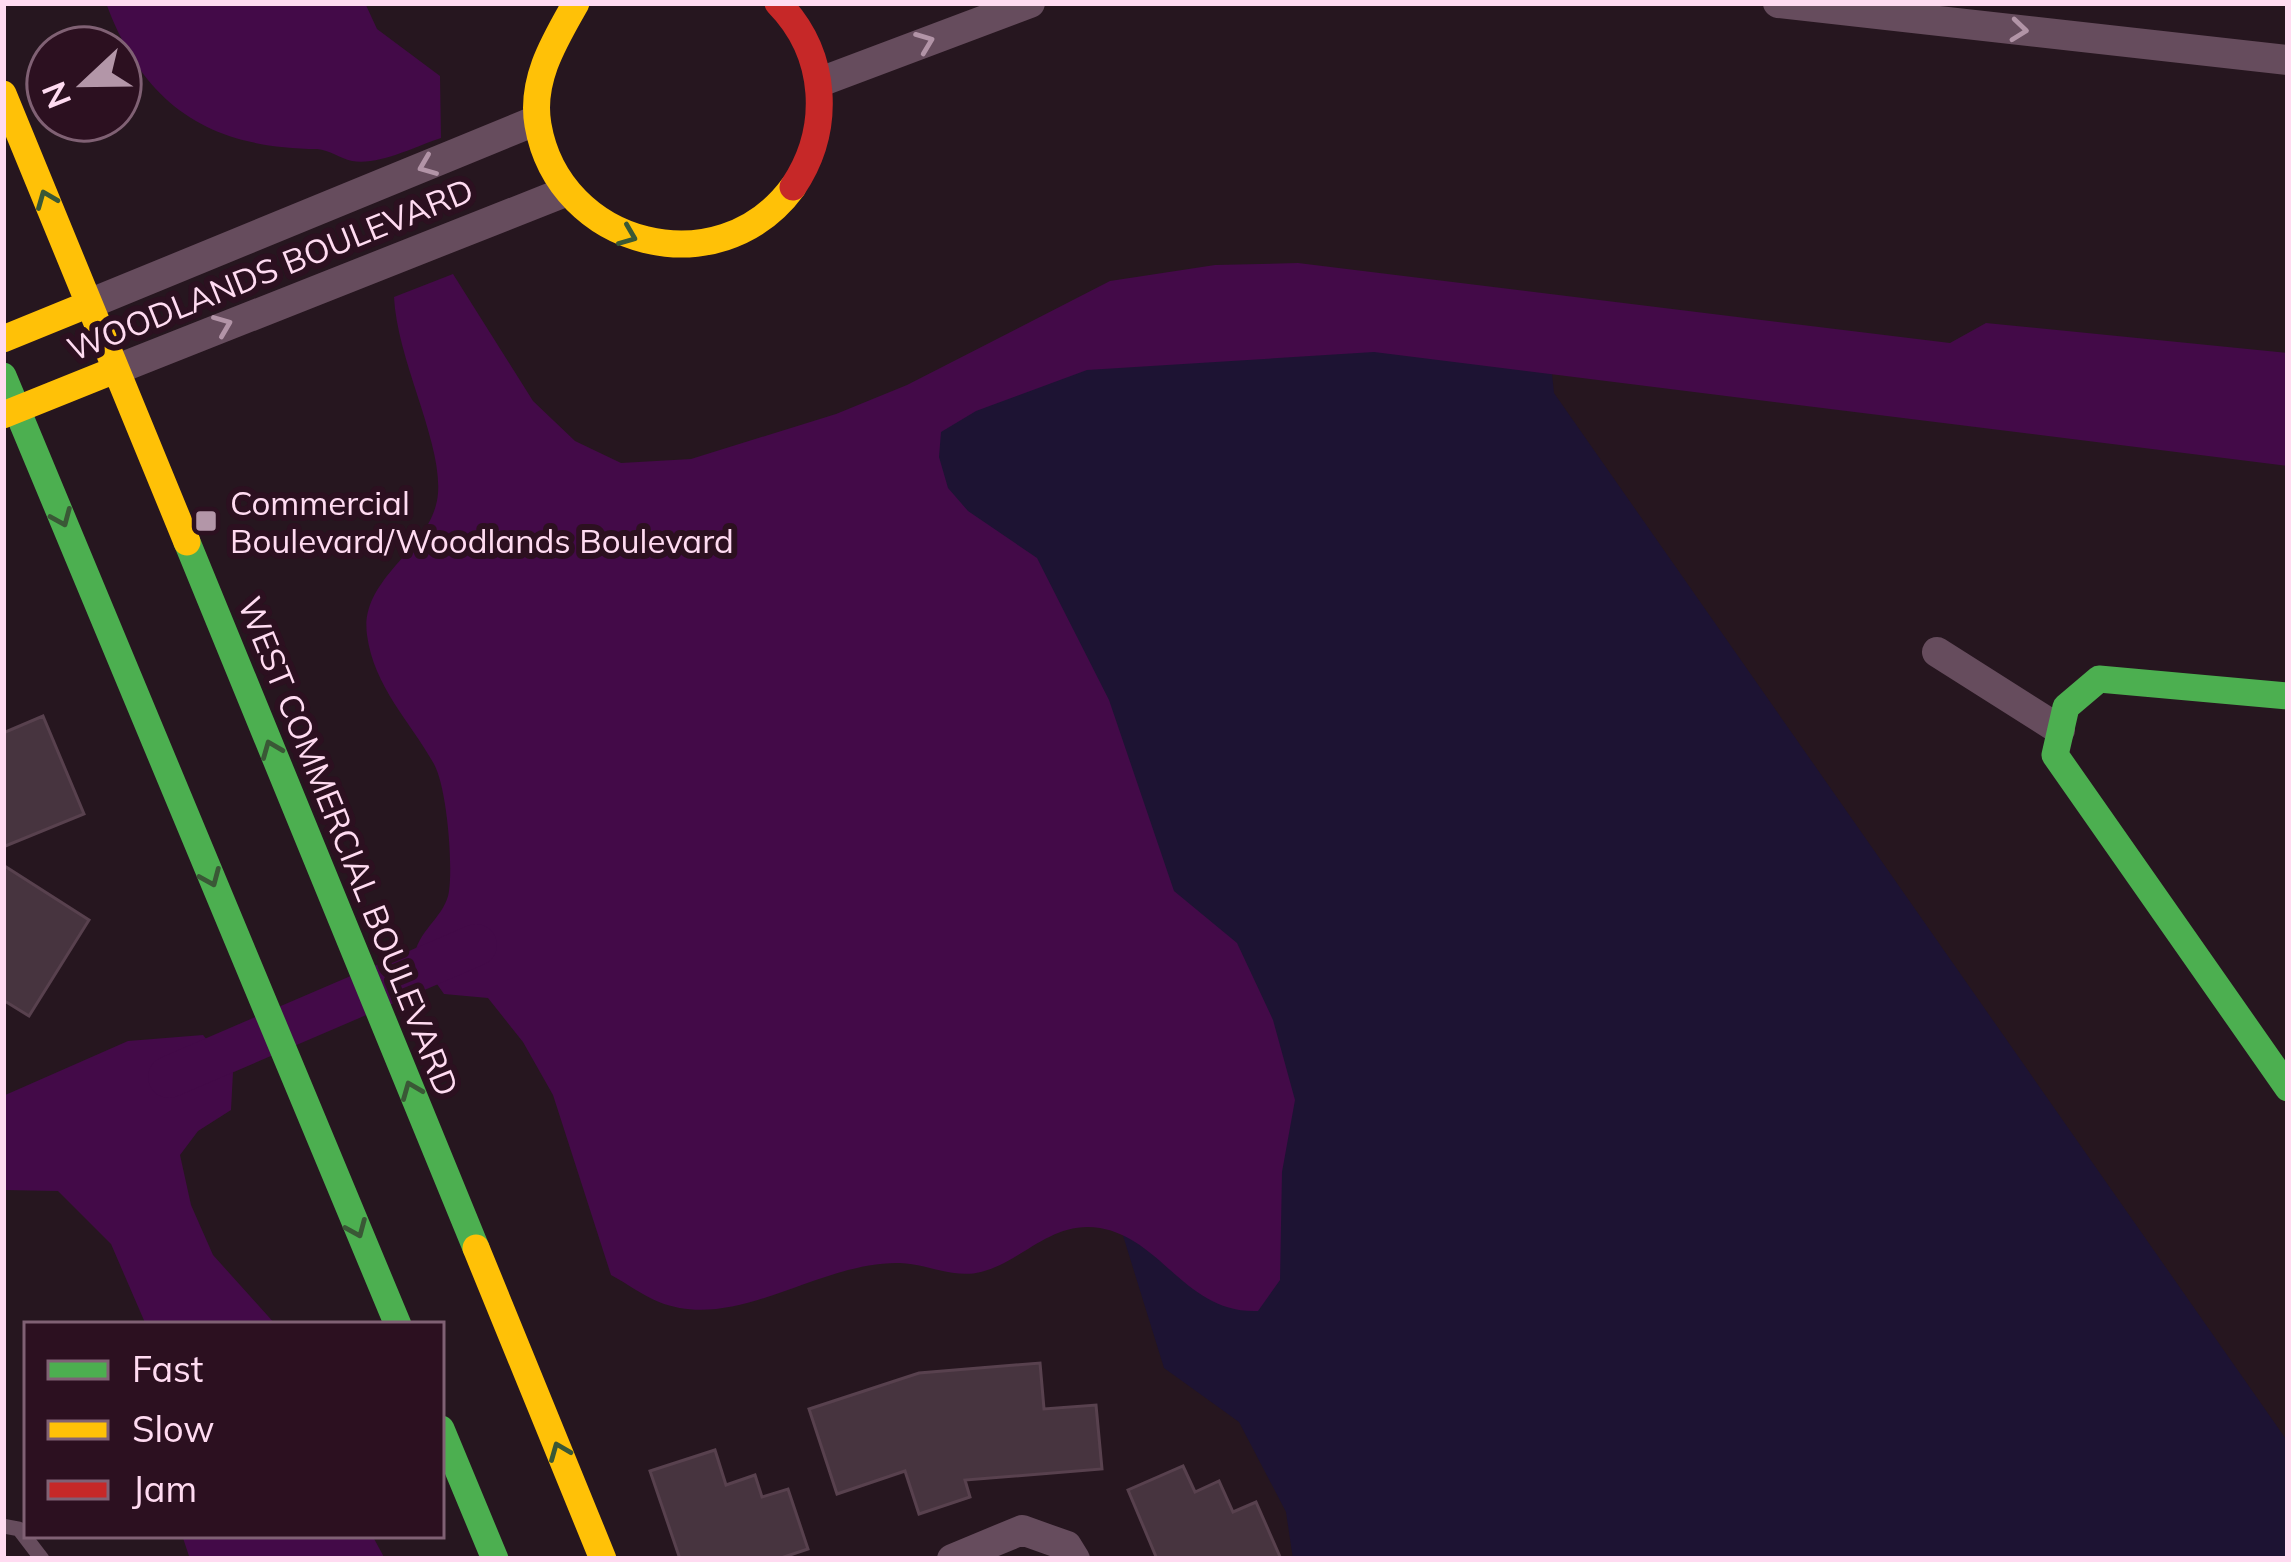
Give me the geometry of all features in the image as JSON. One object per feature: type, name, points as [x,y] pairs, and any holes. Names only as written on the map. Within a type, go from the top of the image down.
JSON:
[{"type":"main road","points":[[577,3],[553,32],[537,75],[536,122],[546,159],[565,192],[600,224],[643,243],[690,247],[735,236],[775,210],[803,173],[820,129],[820,82],[794,6]]},
{"type":"main road","name":"WEST COMMERCIAL BOULEVARD","points":[[3,94],[603,1559]]},
{"type":"main road","name":"WOODLANDS BOULEVARD","points":[[3,339],[88,304]]},
{"type":"main road","name":"WOODLANDS BOULEVARD","points":[[10,413],[115,370]]},
{"type":"main road","points":[[3,376],[10,413],[397,1322]]},
{"type":"main road","points":[[2288,697],[2099,679],[2066,706],[2055,755],[2288,1088]]},
{"type":"main road","points":[[444,1436],[495,1559]]},
{"type":"street","points":[[820,82],[1030,3]]},
{"type":"street","points":[[1778,3],[2288,60]]},
{"type":"street","name":"WOODLANDS BOULEVARD","points":[[88,304],[536,122]]},
{"type":"street","name":"WOODLANDS BOULEVARD","points":[[115,370],[565,192]]},
{"type":"street","points":[[1937,652],[2060,730]]},
{"type":"street","points":[[952,1559],[1022,1530],[1067,1546],[1075,1559]]},
{"type":"shaded area","points":[[106,3],[365,3],[377,29],[440,76],[441,138],[362,162],[213,130],[185,114],[144,74],[144,24],[115,24]]},
{"type":"shaded area","points":[[1298,263],[1950,343],[1986,323],[2288,353],[2288,466],[1374,352],[1087,370],[976,411],[941,432],[939,457],[948,488],[968,511],[1037,558],[1109,700],[1174,891],[1237,943],[1273,1020],[1295,1100],[1282,1172],[1280,1280],[1258,1311],[1233,1309],[1193,1289],[1122,1235],[1082,1227],[1052,1236],[981,1272],[961,1274],[900,1263],[870,1265],[718,1309],[659,1302],[611,1275],[553,1095],[523,1042],[488,998],[444,994],[415,953],[447,900],[450,863],[439,775],[385,687],[367,635],[374,596],[424,531],[438,493],[433,449],[403,347],[394,297],[453,274],[533,401],[575,441],[621,463],[691,459],[836,414],[907,385],[1110,281],[1215,265]]},
{"type":"shaded area","points":[[1047,342],[1549,346],[1554,393],[2288,1442],[2288,1559],[1293,1559],[1286,1512],[1239,1422],[1164,1368],[879,447]]},
{"type":"shaded area","points":[[203,1035],[233,1072],[231,1110],[198,1131],[180,1155],[191,1205],[213,1255],[273,1322],[145,1322],[111,1244],[58,1191],[3,1190],[3,1096],[128,1041]]},
{"type":"shaded area","points":[[183,1538],[374,1538],[385,1559],[190,1559]]},
{"type":"building","points":[[43,716],[84,814],[3,847],[3,733]]},
{"type":"building","points":[[3,865],[89,920],[29,1016],[3,1000]]},
{"type":"building","points":[[1040,1363],[1044,1409],[1096,1405],[1102,1469],[965,1480],[970,1497],[919,1514],[905,1471],[837,1494],[809,1409],[919,1373]]},
{"type":"building","points":[[715,1450],[726,1485],[755,1475],[762,1497],[788,1489],[808,1549],[778,1559],[680,1559],[650,1471]]},
{"type":"building","points":[[1183,1466],[1195,1492],[1219,1481],[1233,1512],[1256,1502],[1281,1559],[1157,1559],[1128,1490]]},
{"type":"waterway","points":[[169,1077],[476,945]]},
{"type":"traffic: fast","points":[[3,376],[397,1322]]},
{"type":"traffic: fast","points":[[187,542],[476,1248]]},
{"type":"traffic: fast","points":[[2288,696],[2099,679],[2066,707],[2055,755],[2288,1088]]},
{"type":"traffic: fast","points":[[444,1436],[495,1559]]},
{"type":"traffic: slow","points":[[576,3],[546,61],[536,108],[552,167],[576,200],[608,225],[646,240],[685,244],[725,237],[762,218],[793,187]]},
{"type":"traffic: slow","points":[[3,94],[187,542]]},
{"type":"traffic: slow","points":[[3,339],[89,304]]},
{"type":"traffic: slow","points":[[3,415],[115,370]]},
{"type":"traffic: slow","points":[[476,1248],[603,1559]]},
{"type":"traffic: jam","points":[[778,3],[807,45],[819,92],[814,141],[793,187]]},
{"type":"place","name":"Commercial Boulevard/Woodlands Boulevard","points":[[206,521]]}]
